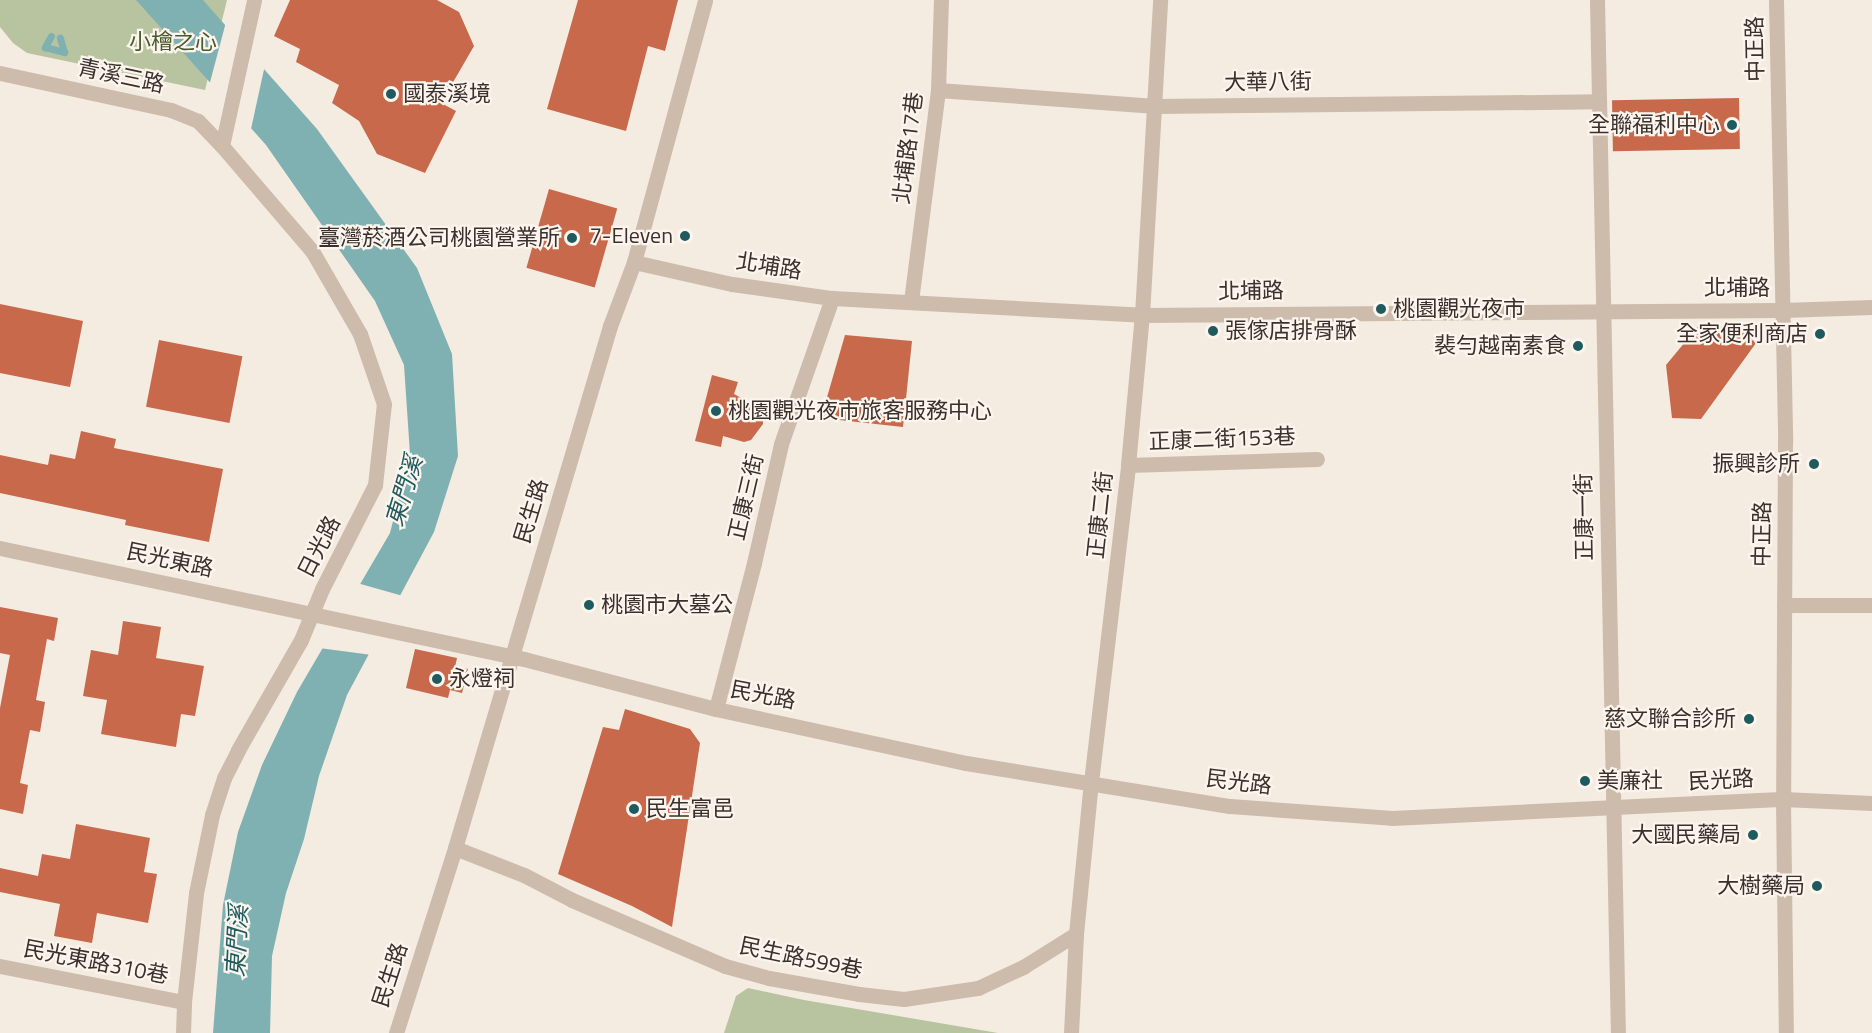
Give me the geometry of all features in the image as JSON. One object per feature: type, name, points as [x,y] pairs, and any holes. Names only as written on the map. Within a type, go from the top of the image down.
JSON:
[{"type":"street","points":[[222,146],[254,0]]},
{"type":"street","name":"民生路","points":[[396,1033],[455,848],[610,326],[634,262],[705,0]]},
{"type":"street","name":"北埔路17巷","points":[[912,301],[938,90],[941,0]]},
{"type":"street","name":"正康二街","points":[[1071,1033],[1076,934],[1091,782],[1128,465],[1142,315],[1160,0]]},
{"type":"street","name":"正康一街","points":[[1597,0],[1618,1033]]},
{"type":"street","name":"中正路","points":[[1776,0],[1784,310],[1783,799],[1786,1033]]},
{"type":"street","name":"青溪三路","points":[[0,73],[171,110],[198,122],[222,146]]},
{"type":"street","name":"大華八街","points":[[938,90],[1155,106],[1599,101]]},
{"type":"street","name":"日光路","points":[[183,1033],[184,1002],[196,892],[212,815],[224,778],[295,651],[375,485],[384,404],[360,334],[312,251],[222,146]]},
{"type":"street","name":"北埔路","points":[[634,262],[732,284],[832,298],[1142,315],[1784,310],[1872,307]]},
{"type":"street","name":"正康三街","points":[[716,709],[754,563],[781,444],[832,298]]},
{"type":"street","name":"正康二街153巷","points":[[1128,465],[1317,459]]},
{"type":"street","name":"民光東路","points":[[0,548],[331,616],[511,656]]},
{"type":"street","points":[[1784,604],[1872,604]]},
{"type":"street","name":"民光路","points":[[511,656],[716,709],[966,763],[1230,806],[1392,818],[1783,799],[1872,803]]},
{"type":"street","name":"民生路599巷","points":[[455,848],[524,875],[572,900],[725,966],[769,978],[859,994],[904,999],[978,988],[1023,967],[1076,934]]},
{"type":"street","name":"民光東路310巷","points":[[0,966],[184,1002]]},
{"type":"green space","name":"小檜之心","points":[[0,0],[227,0],[205,90],[27,53],[13,43],[0,27]]},
{"type":"green space","points":[[748,988],[804,1000],[998,1033],[724,1033],[736,996]]},
{"type":"water","name":"東門溪","points":[[136,0],[203,0],[317,129],[417,268],[452,354],[458,456],[434,532],[347,695],[319,776],[304,839],[286,893],[272,956],[270,1033],[213,1033],[223,905],[238,832],[262,765],[297,692],[390,533],[410,454],[404,365],[375,301],[266,145]]},
{"type":"pier","points":[[226,22],[265,65],[251,129],[209,86]]},
{"type":"pier","points":[[357,583],[403,596],[372,655],[319,648]]},
{"type":"building","name":"國泰溪境","points":[[290,0],[437,0],[459,12],[474,46],[441,103],[456,111],[425,173],[377,154],[359,121],[332,103],[339,85],[296,62],[300,49],[274,36]]},
{"type":"building","points":[[578,0],[678,0],[665,51],[648,46],[626,131],[547,109]]},
{"type":"building","points":[[1739,98],[1740,149],[1613,151],[1612,100]]},
{"type":"building","name":"臺灣菸酒公司桃園營業所","points":[[549,189],[617,209],[595,287],[526,268]]},
{"type":"building","points":[[0,304],[83,321],[70,387],[0,373]]},
{"type":"building","points":[[1700,324],[1764,332],[1701,419],[1672,418],[1666,365]]},
{"type":"building","points":[[845,335],[912,341],[903,427],[821,418]]},
{"type":"building","points":[[159,340],[242,356],[229,423],[146,407]]},
{"type":"building","points":[[712,375],[738,382],[734,394],[763,410],[763,424],[751,440],[744,442],[723,436],[721,447],[695,441]]},
{"type":"building","points":[[81,431],[116,439],[114,448],[223,469],[209,542],[125,525],[126,520],[0,493],[0,455],[48,465],[50,454],[75,459]]},
{"type":"building","points":[[0,607],[58,618],[54,641],[47,639],[36,700],[45,702],[40,732],[30,730],[20,783],[28,785],[23,814],[0,809],[0,708],[10,655],[0,653]]},
{"type":"building","points":[[123,621],[161,627],[156,658],[204,666],[195,716],[181,714],[176,747],[101,734],[107,700],[83,696],[91,650],[118,655]]},
{"type":"building","name":"永燈祠","points":[[415,649],[457,658],[455,667],[468,669],[462,693],[450,690],[448,698],[406,688]]},
{"type":"building","name":"民生富邑","points":[[625,709],[690,729],[700,743],[672,927],[632,906],[558,874],[603,727],[619,730]]},
{"type":"building","points":[[76,824],[150,838],[144,872],[157,874],[148,923],[97,913],[92,943],[54,936],[60,904],[0,892],[0,868],[38,876],[42,854],[70,859]]},
{"type":"waterway","points":[[51,36],[45,47],[64,52],[60,38]]},
{"type":"place","name":"國泰溪境","points":[[391,94]]},
{"type":"place","name":"全聯福利中心","points":[[1732,125]]},
{"type":"place","name":"7-Eleven","points":[[685,236]]},
{"type":"place","name":"臺灣菸酒公司桃園營業所","points":[[572,238]]},
{"type":"place","name":"桃園觀光夜市","points":[[1381,309]]},
{"type":"place","name":"張傢店排骨酥","points":[[1213,331]]},
{"type":"place","name":"全家便利商店","points":[[1820,334]]},
{"type":"place","name":"裴勻越南素食","points":[[1578,346]]},
{"type":"place","name":"桃園觀光夜市旅客服務中心","points":[[716,411]]},
{"type":"place","name":"振興診所","points":[[1814,464]]},
{"type":"place","name":"桃園市大墓公","points":[[589,605]]},
{"type":"place","name":"永燈祠","points":[[437,679]]},
{"type":"place","name":"慈文聯合診所","points":[[1749,719]]},
{"type":"place","name":"美廉社","points":[[1585,781]]},
{"type":"place","name":"民生富邑","points":[[634,809]]},
{"type":"place","name":"大國民藥局","points":[[1753,835]]},
{"type":"place","name":"大樹藥局","points":[[1817,886]]}]
